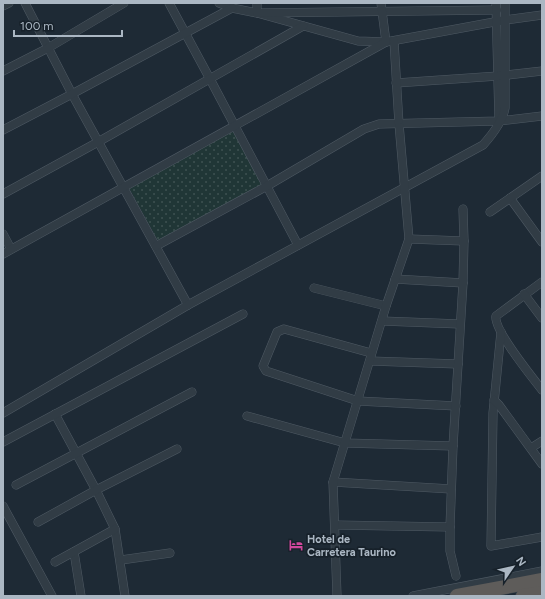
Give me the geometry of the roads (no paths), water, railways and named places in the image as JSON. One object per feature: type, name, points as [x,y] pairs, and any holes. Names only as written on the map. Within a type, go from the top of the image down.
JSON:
[{"type":"highway","points":[[457,596],[542,580]]},
{"type":"highway","points":[[523,596],[542,593]]},
{"type":"street","points":[[3,6],[9,3]]},
{"type":"street","points":[[25,3],[72,94],[188,305]]},
{"type":"street","points":[[3,71],[48,48],[124,3]]},
{"type":"street","points":[[169,3],[298,245]]},
{"type":"street","points":[[218,3],[358,41],[390,42],[501,21],[542,15]]},
{"type":"street","points":[[257,3],[257,13]]},
{"type":"street","points":[[3,413],[188,305],[482,145],[492,135],[506,108],[502,76],[501,21],[505,3]]},
{"type":"street","points":[[257,13],[381,7],[497,6],[501,21]]},
{"type":"street","points":[[337,596],[333,482],[386,306],[408,239],[396,83],[390,42],[381,7]]},
{"type":"street","points":[[3,130],[232,8]]},
{"type":"street","points":[[3,194],[98,142],[302,26]]},
{"type":"street","points":[[3,254],[390,42]]},
{"type":"street","points":[[396,83],[502,76],[542,71]]},
{"type":"street","points":[[156,246],[267,186],[364,129],[379,124],[499,121],[542,116]]},
{"type":"street","points":[[490,212],[542,176]]},
{"type":"street","points":[[510,198],[542,242]]},
{"type":"street","points":[[456,576],[450,552],[450,527],[453,446],[463,283],[463,209]]},
{"type":"street","points":[[3,234],[11,249]]},
{"type":"street","points":[[408,239],[464,241]]},
{"type":"street","points":[[395,279],[463,283]]},
{"type":"street","points":[[542,282],[496,316],[496,321],[501,332],[542,390]]},
{"type":"street","points":[[314,288],[386,306]]},
{"type":"street","points":[[524,294],[542,318]]},
{"type":"street","points":[[3,442],[243,314]]},
{"type":"street","points":[[382,321],[460,324]]},
{"type":"street","points":[[456,406],[358,401],[266,371],[263,366],[277,332],[284,329],[371,357],[458,364]]},
{"type":"street","points":[[501,332],[494,400],[492,546],[542,537]]},
{"type":"street","points":[[16,484],[192,392]]},
{"type":"street","points":[[494,400],[500,405],[542,464]]},
{"type":"street","points":[[55,414],[115,529],[126,596]]},
{"type":"street","points":[[247,416],[344,443],[453,446]]},
{"type":"street","points":[[531,448],[542,441]]},
{"type":"street","points":[[38,522],[96,490],[177,449]]},
{"type":"street","points":[[333,482],[451,489]]},
{"type":"street","points":[[3,506],[52,596]]},
{"type":"street","points":[[335,525],[450,527]]},
{"type":"street","points":[[55,562],[115,529]]},
{"type":"street","points":[[74,552],[81,596]]},
{"type":"street","points":[[121,560],[170,553]]},
{"type":"street","points":[[415,596],[542,571]]},
{"type":"place","name":"Hotel de Carretera Taurino","points":[[296,545]]}]
